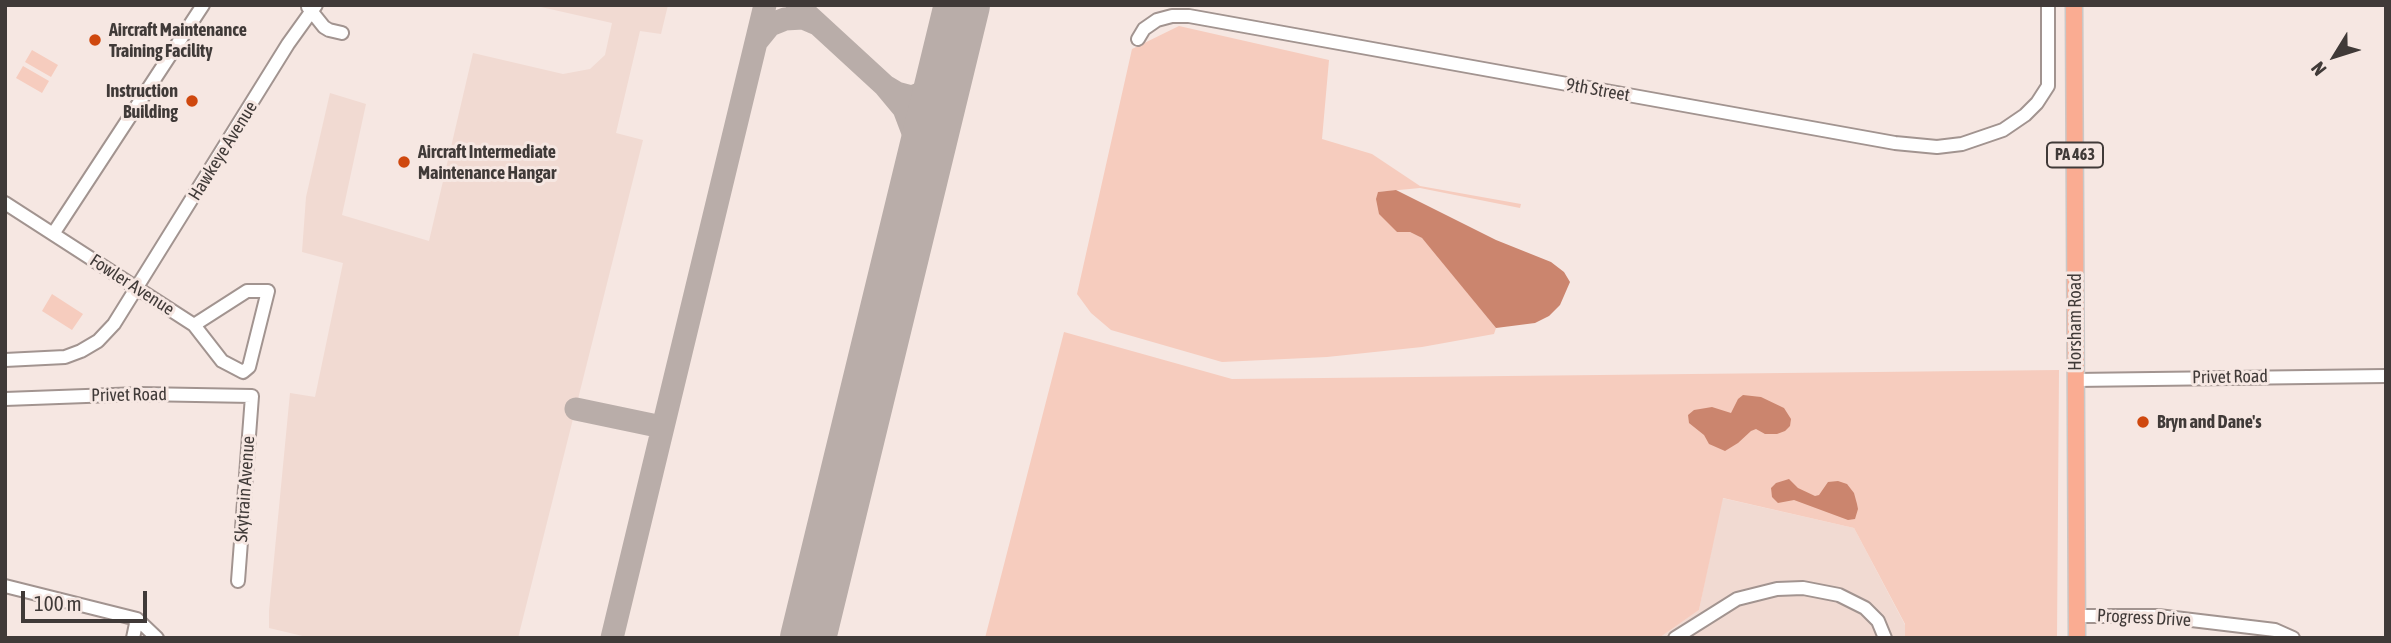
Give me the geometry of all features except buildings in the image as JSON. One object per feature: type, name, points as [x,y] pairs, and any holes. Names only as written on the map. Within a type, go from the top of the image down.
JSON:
[{"type":"main road","name":"Horsham Road","points":[[2074,5],[2077,638]]},
{"type":"street","points":[[53,234],[203,5]]},
{"type":"street","name":"9th Street","points":[[1138,39],[1144,29],[1157,20],[1172,16],[1189,16],[1923,146],[1962,144],[2003,130],[2025,115],[2048,86],[2048,5]]},
{"type":"street","points":[[311,8],[330,30],[342,33]]},
{"type":"street","name":"Hawkeye Avenue","points":[[5,360],[54,359],[81,351],[98,341],[114,324],[311,8]]},
{"type":"street","name":"Fowler Avenue","points":[[5,203],[194,325],[222,361],[243,372],[249,366],[268,291],[247,291],[194,325]]},
{"type":"street","name":"Privet Road","points":[[2075,380],[2386,376]]},
{"type":"street","name":"Privet Road","points":[[5,399],[140,394],[252,396]]},
{"type":"street","name":"Skytrain Avenue","points":[[238,582],[252,396]]},
{"type":"street","points":[[5,586],[137,619],[157,638]]},
{"type":"street","points":[[1675,638],[1737,599],[1777,589],[1803,588],[1839,594],[1865,608],[1878,621],[1885,638]]},
{"type":"street","name":"Progress Drive","points":[[2077,616],[2158,616],[2276,629],[2293,638]]},
{"type":"street","points":[[133,638],[137,619]]},
{"type":"shaded area","points":[[532,5],[668,5],[661,34],[640,31],[616,133],[643,140],[518,638],[311,638],[269,628],[290,393],[315,397],[343,263],[302,252],[306,197],[330,93],[366,104],[342,215],[429,241],[473,53],[563,74],[590,69],[605,55],[612,23]]},
{"type":"shaded area","points":[[1179,26],[1329,60],[1322,139],[1372,154],[1420,186],[1521,204],[1520,208],[1420,188],[1378,192],[1397,232],[1410,232],[1422,238],[1496,328],[1494,334],[1422,347],[1327,357],[1222,362],[1111,330],[1091,313],[1077,294],[1132,49]]},
{"type":"shaded area","points":[[32,50],[58,65],[51,77],[25,62]]},
{"type":"shaded area","points":[[23,66],[49,81],[42,93],[16,78]]},
{"type":"shaded area","points":[[1396,190],[1496,240],[1551,262],[1564,272],[1570,282],[1560,305],[1549,316],[1535,323],[1496,328],[1422,238],[1410,232],[1397,232],[1379,214],[1376,199],[1378,192]]},
{"type":"shaded area","points":[[52,294],[83,314],[72,330],[42,311]]},
{"type":"shaded area","points":[[1064,332],[1232,379],[2059,370],[2057,638],[1905,638],[1905,624],[1854,528],[1723,498],[1699,610],[1659,638],[985,638]]},
{"type":"shaded area","points":[[1743,395],[1761,397],[1784,408],[1791,419],[1790,426],[1777,434],[1765,434],[1756,429],[1725,451],[1709,444],[1704,435],[1689,423],[1688,415],[1694,410],[1712,407],[1731,413]]},
{"type":"shaded area","points":[[1789,479],[1798,488],[1815,496],[1819,495],[1828,482],[1847,484],[1854,493],[1857,504],[1855,519],[1848,520],[1794,500],[1778,503],[1772,497],[1771,488],[1776,483]]},
{"type":"shaded area","points":[[1722,498],[1854,528],[1905,625],[1905,638],[1659,638],[1699,610]]},
{"type":"taxiway","points":[[612,638],[765,5]]},
{"type":"taxiway","points":[[797,5],[884,85],[904,109],[915,138],[919,179]]},
{"type":"taxiway","points":[[757,41],[770,25],[785,19],[803,18],[817,24]]},
{"type":"taxiway","points":[[887,87],[912,97],[927,91],[945,74]]},
{"type":"taxiway","points":[[576,409],[662,427]]},
{"type":"runway","points":[[808,638],[962,5]]},
{"type":"place","name":"Aircraft Maintenance Training Facility","points":[[95,40]]},
{"type":"place","name":"Instruction Building","points":[[192,101]]},
{"type":"place","name":"Aircraft Intermediate Maintenance Hangar","points":[[404,162]]},
{"type":"place","name":"Bryn and Dane's","points":[[2143,422]]}]
